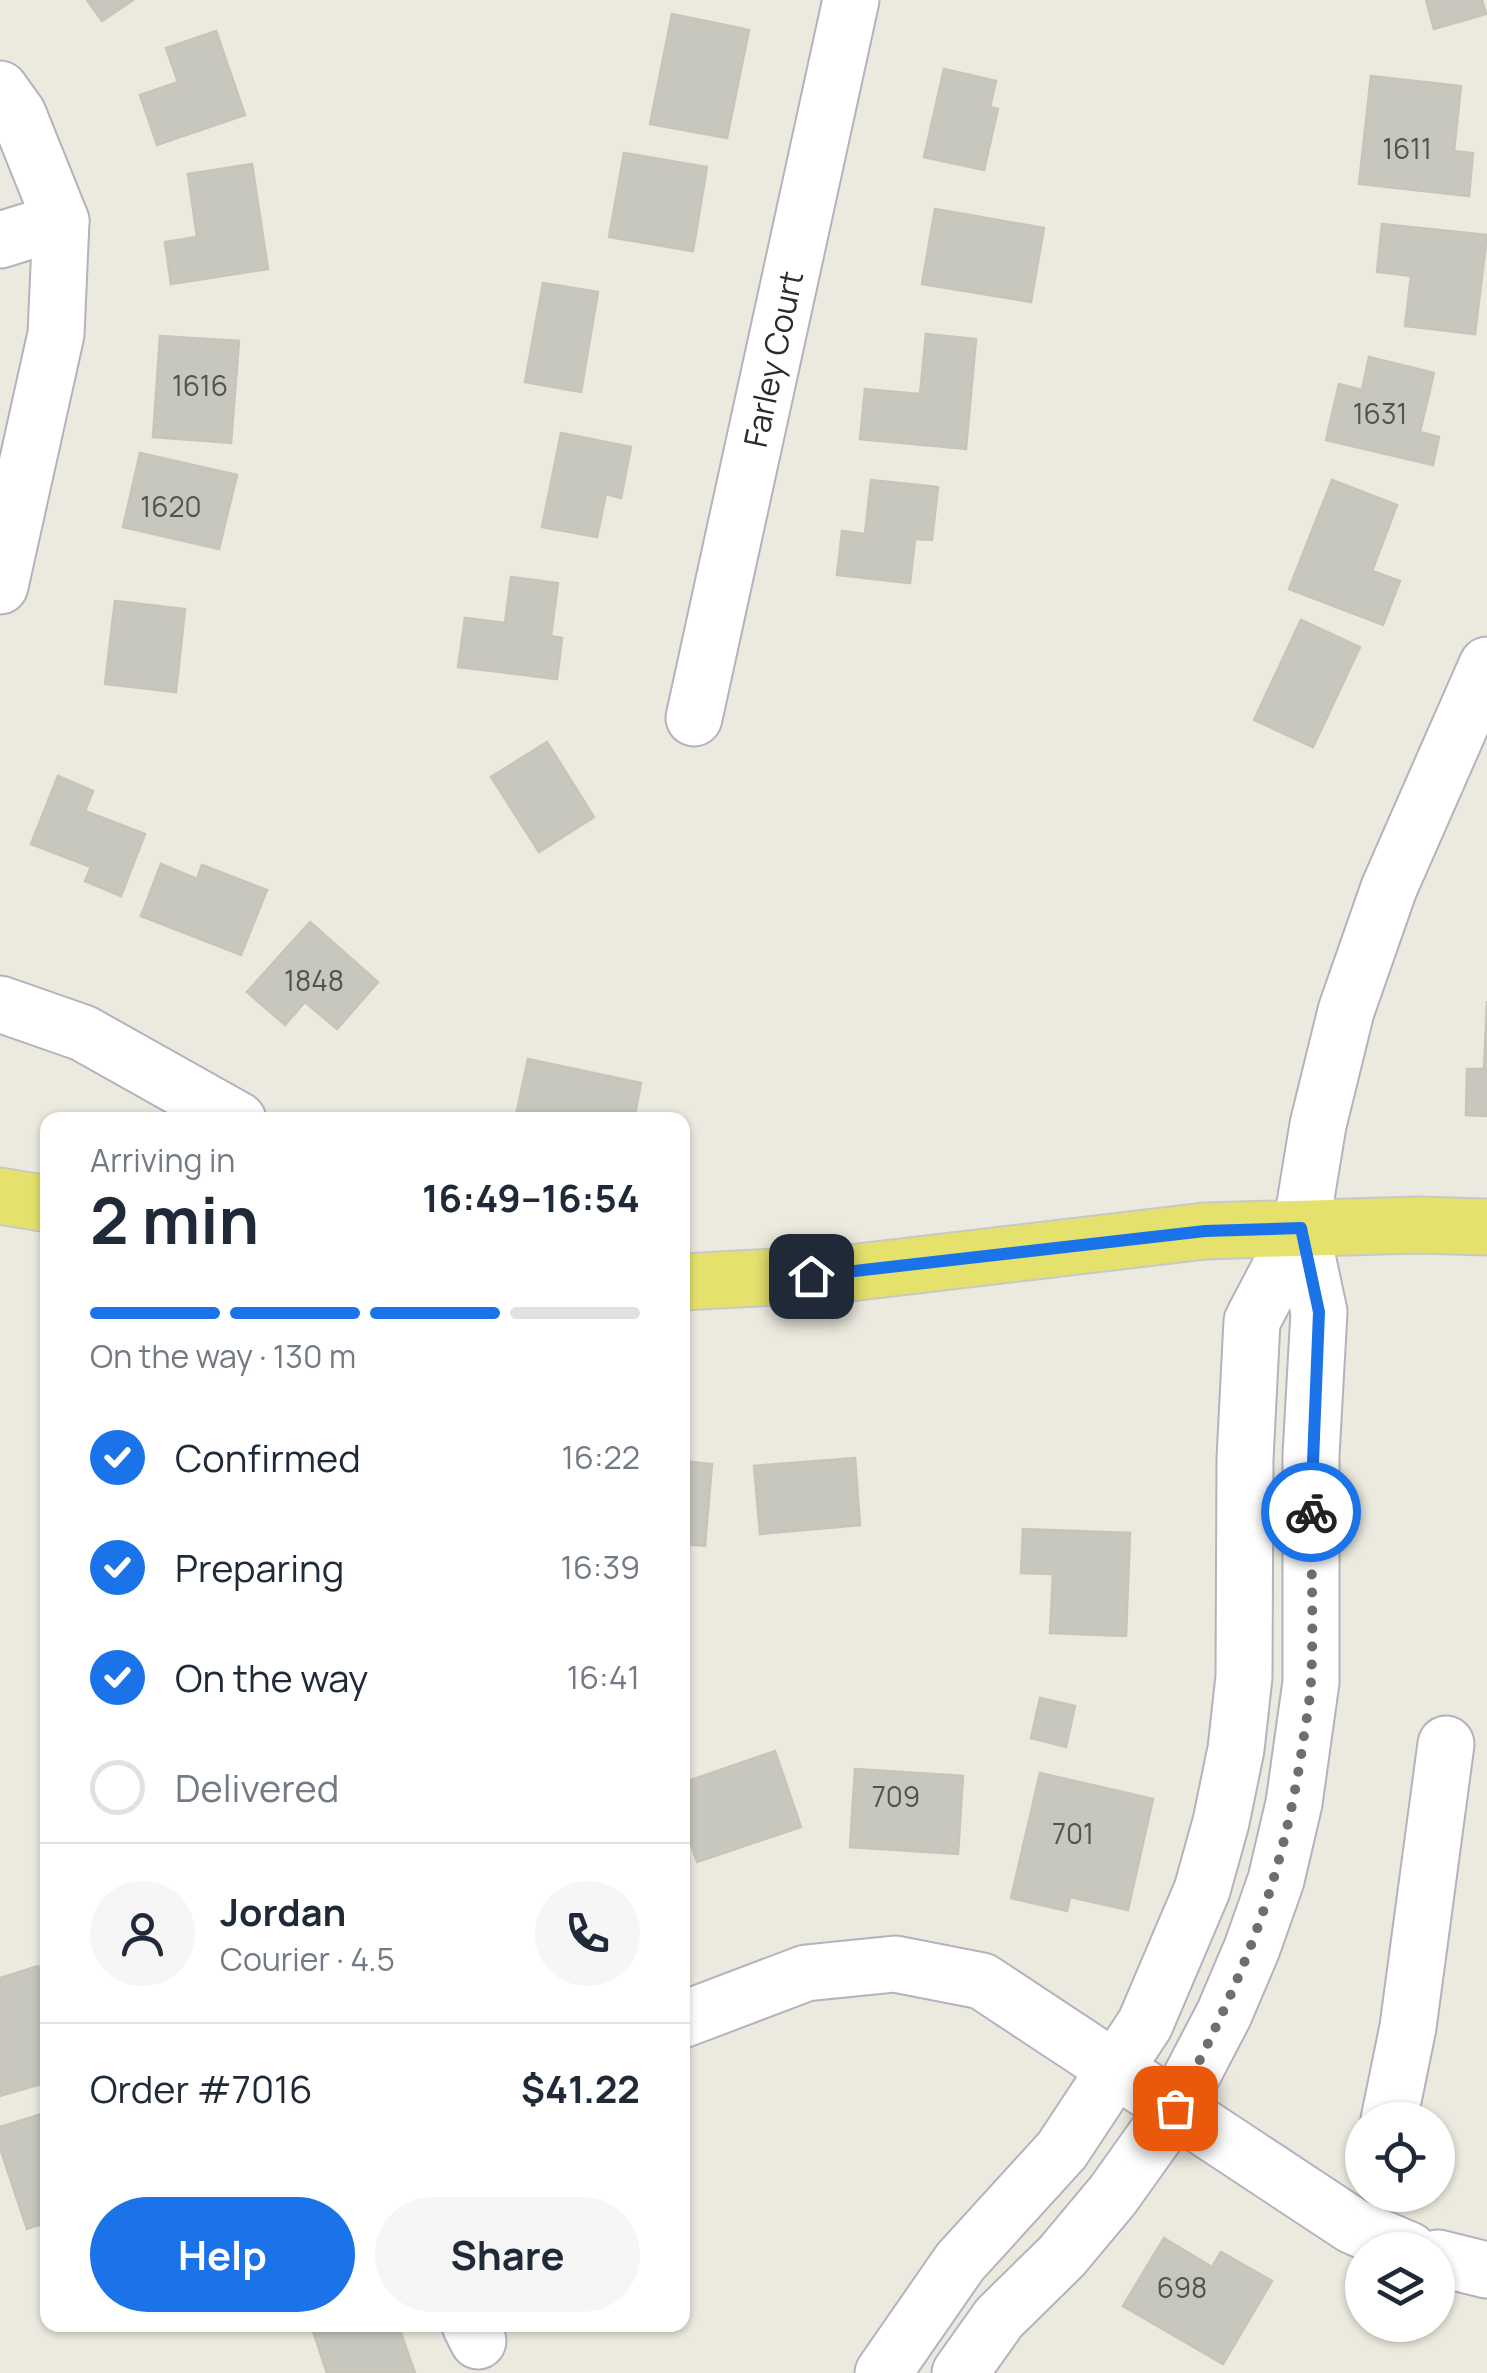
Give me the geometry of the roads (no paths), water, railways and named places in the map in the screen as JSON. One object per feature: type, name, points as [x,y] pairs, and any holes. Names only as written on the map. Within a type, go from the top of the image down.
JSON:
[{"type":"main road","points":[[0,1196],[40,1203]]},
{"type":"main road","points":[[690,1282],[850,1274],[1205,1231],[1487,1227]]},
{"type":"street","name":"Farley Court","points":[[694,718],[851,0]]},
{"type":"street","points":[[0,89],[18,114],[61,221],[56,334],[0,586]]},
{"type":"street","points":[[0,240],[61,221]]},
{"type":"street","points":[[882,2373],[960,2262],[1062,2150],[1146,2024],[1202,1890],[1222,1822],[1244,1677],[1245,1459],[1252,1322],[1301,1228],[1318,1126],[1346,1011],[1389,888],[1487,665]]},
{"type":"street","points":[[0,1004],[83,1033],[224,1112]]},
{"type":"street","points":[[960,2373],[999,2318],[1062,2256],[1113,2195],[1175,2108],[1224,2014],[1276,1880],[1294,1803],[1311,1682],[1311,1455],[1319,1312],[1301,1228]]},
{"type":"street","points":[[1393,2102],[1408,2027],[1446,1744]]},
{"type":"street","points":[[690,2017],[806,1974],[895,1964],[982,1981],[1175,2108],[1345,2202]]},
{"type":"street","points":[[1362,2212],[1386,2232]]},
{"type":"street","points":[[1455,2262],[1487,2270]]}]
